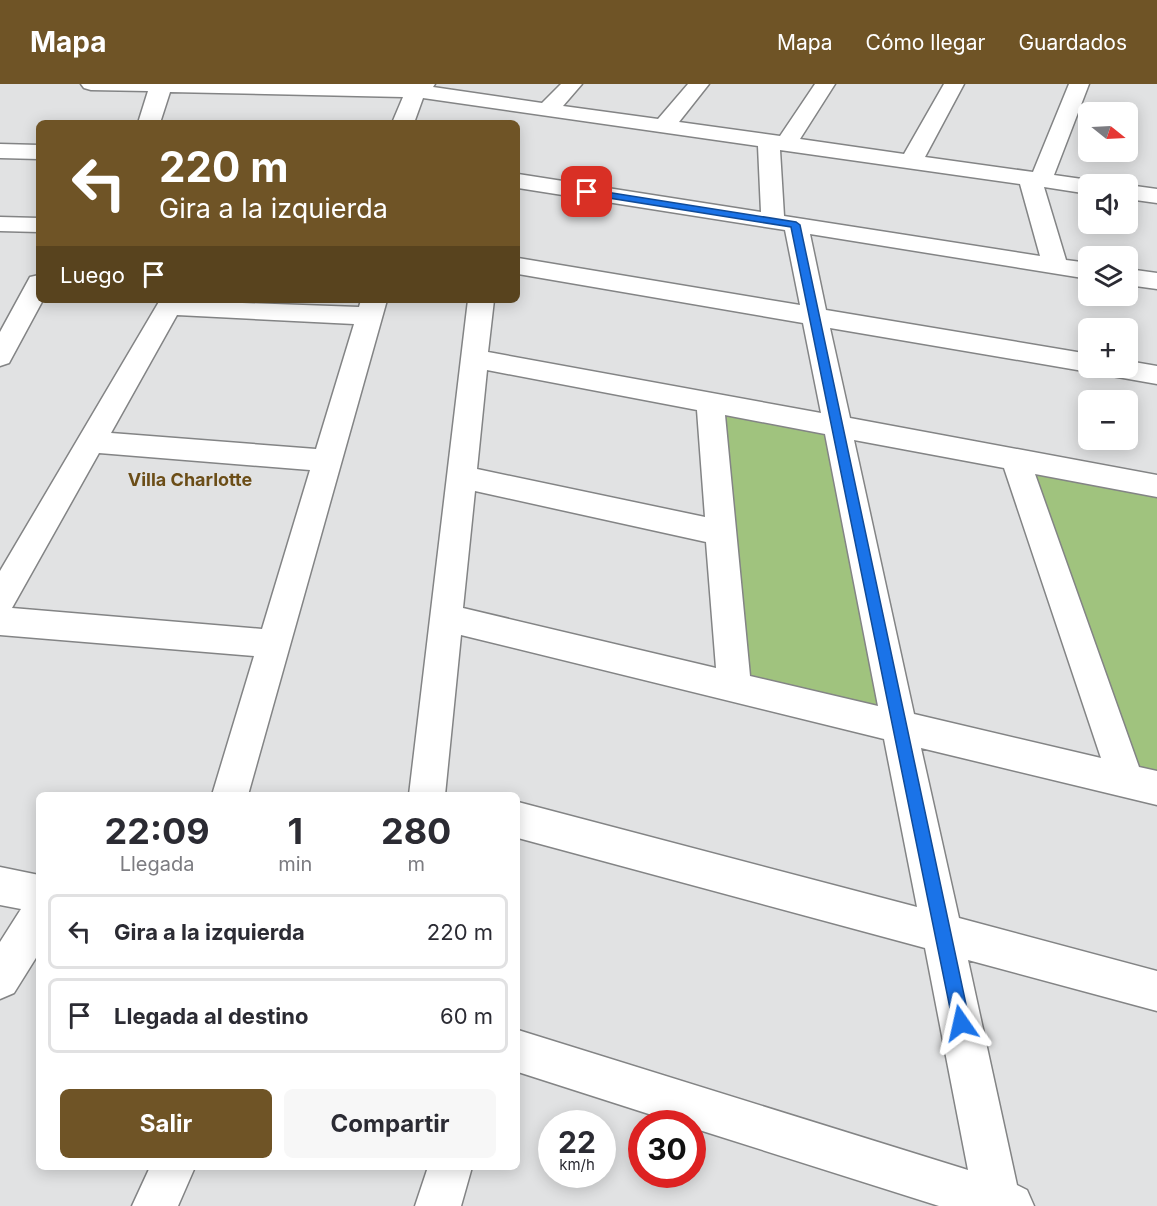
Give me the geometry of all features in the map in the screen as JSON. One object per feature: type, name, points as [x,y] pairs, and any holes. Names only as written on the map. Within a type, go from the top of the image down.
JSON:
[{"type":"street","points":[[91,84],[421,88],[547,110],[1078,185]]},
{"type":"street","points":[[547,110],[572,84]]},
{"type":"street","points":[[664,126],[699,84]]},
{"type":"street","points":[[825,84],[777,143],[784,223],[815,317],[943,934],[1004,1203]]},
{"type":"street","points":[[911,162],[954,84]]},
{"type":"street","points":[[1055,266],[1035,179],[1078,84]]},
{"type":"street","points":[[150,120],[159,90],[165,85]]},
{"type":"street","points":[[403,120],[404,110],[421,88]]},
{"type":"street","points":[[0,151],[36,152]]},
{"type":"street","points":[[520,181],[1078,269]]},
{"type":"street","points":[[1138,193],[1157,196]]},
{"type":"street","points":[[0,224],[36,225]]},
{"type":"street","points":[[520,266],[1078,361]]},
{"type":"street","points":[[1145,279],[1157,304]]},
{"type":"street","points":[[0,357],[36,289]]},
{"type":"street","points":[[0,600],[171,303],[371,308],[231,792]]},
{"type":"street","points":[[426,792],[481,303]]},
{"type":"street","points":[[476,359],[1157,486]]},
{"type":"street","points":[[1138,372],[1157,375]]},
{"type":"street","points":[[710,403],[734,687]]},
{"type":"street","points":[[90,442],[327,461]]},
{"type":"street","points":[[1016,460],[1141,784]]},
{"type":"street","points":[[463,477],[721,533]]},
{"type":"street","points":[[446,618],[1141,784]]},
{"type":"street","points":[[0,621],[274,644]]},
{"type":"street","points":[[520,821],[1157,992]]},
{"type":"street","points":[[0,886],[36,893]]},
{"type":"street","points":[[0,979],[36,921]]},
{"type":"street","points":[[520,1052],[1004,1203]]},
{"type":"street","points":[[155,1206],[172,1170]]},
{"type":"street","points":[[438,1206],[449,1170]]},
{"type":"green space","points":[[710,403],[838,427],[900,726],[734,687]]},
{"type":"green space","points":[[1016,460],[1157,486],[1157,788],[1126,780]]},
{"type":"district","name":"Villa Charlotte","points":[[190,479]]},
{"type":"route","points":[[587,192],[796,225],[961,1023]]}]
